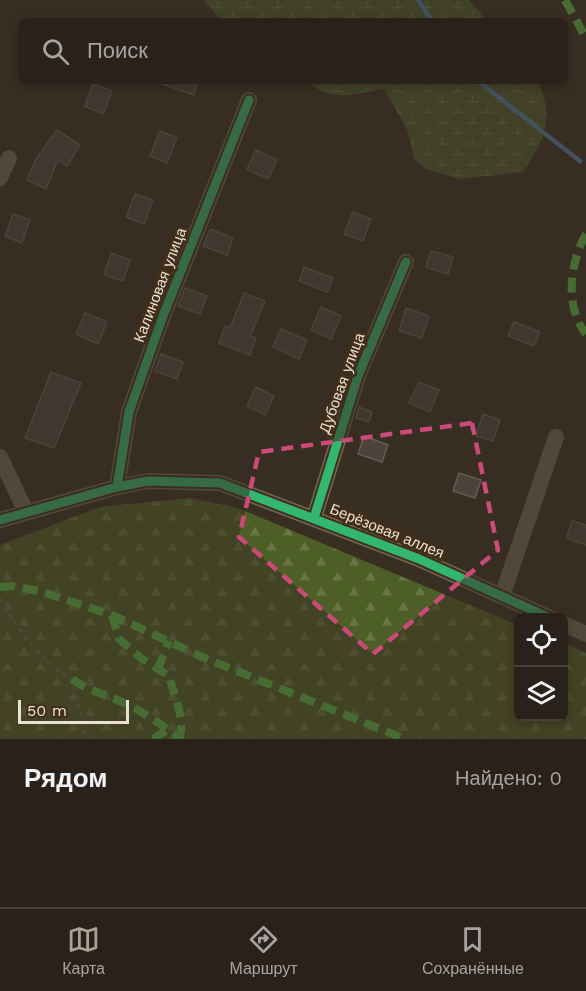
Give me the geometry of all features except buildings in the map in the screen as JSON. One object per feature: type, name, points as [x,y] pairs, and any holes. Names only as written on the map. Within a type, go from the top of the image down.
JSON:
[{"type":"street","name":"Калиновая улица","points":[[117,487],[129,412],[163,316],[249,100]]},
{"type":"street","points":[[0,178],[9,158]]},
{"type":"street","name":"Дубовая улица","points":[[314,518],[358,376],[406,262]]},
{"type":"street","points":[[502,596],[556,437]]},
{"type":"street","points":[[0,456],[26,512]]},
{"type":"street","name":"Берёзовая аллея","points":[[0,520],[117,487],[148,481],[220,483],[419,559],[539,613]]},
{"type":"street","points":[[568,626],[586,634]]},
{"type":"path","points":[[0,598],[30,644],[55,670],[72,679],[86,739]]},
{"type":"highlighted area","points":[[472,423],[498,550],[373,654],[239,537],[259,452]]},
{"type":"green space","points":[[204,0],[469,0],[484,18],[219,18]]},
{"type":"green space","points":[[310,84],[538,84],[546,105],[545,128],[537,150],[523,172],[459,179],[426,169],[414,159],[407,129],[384,89],[343,96],[326,93]]},
{"type":"green space","points":[[190,498],[238,508],[514,623],[514,721],[568,721],[568,645],[586,653],[586,739],[0,739],[0,545],[100,507]]},
{"type":"waterway","points":[[418,0],[430,18]]},
{"type":"waterway","points":[[482,84],[580,161]]},
{"type":"marked path","points":[[565,0],[586,38]]},
{"type":"marked path","points":[[586,234],[576,258],[572,284],[574,311],[586,334]]},
{"type":"marked path","points":[[0,587],[12,586],[39,591],[112,615],[200,656],[405,739]]},
{"type":"marked path","points":[[112,615],[119,639],[141,658],[169,676],[180,716],[179,739]]},
{"type":"marked path","points":[[158,669],[169,641]]},
{"type":"marked path","points":[[72,679],[140,711],[179,739]]},
{"type":"marked path","points":[[153,739],[169,729]]},
{"type":"cycle path","points":[[117,487],[129,412],[163,316],[249,100]]},
{"type":"cycle path","points":[[314,518],[358,376],[406,262]]},
{"type":"cycle path","points":[[0,520],[117,487],[148,481],[220,483],[419,559],[539,613]]}]
